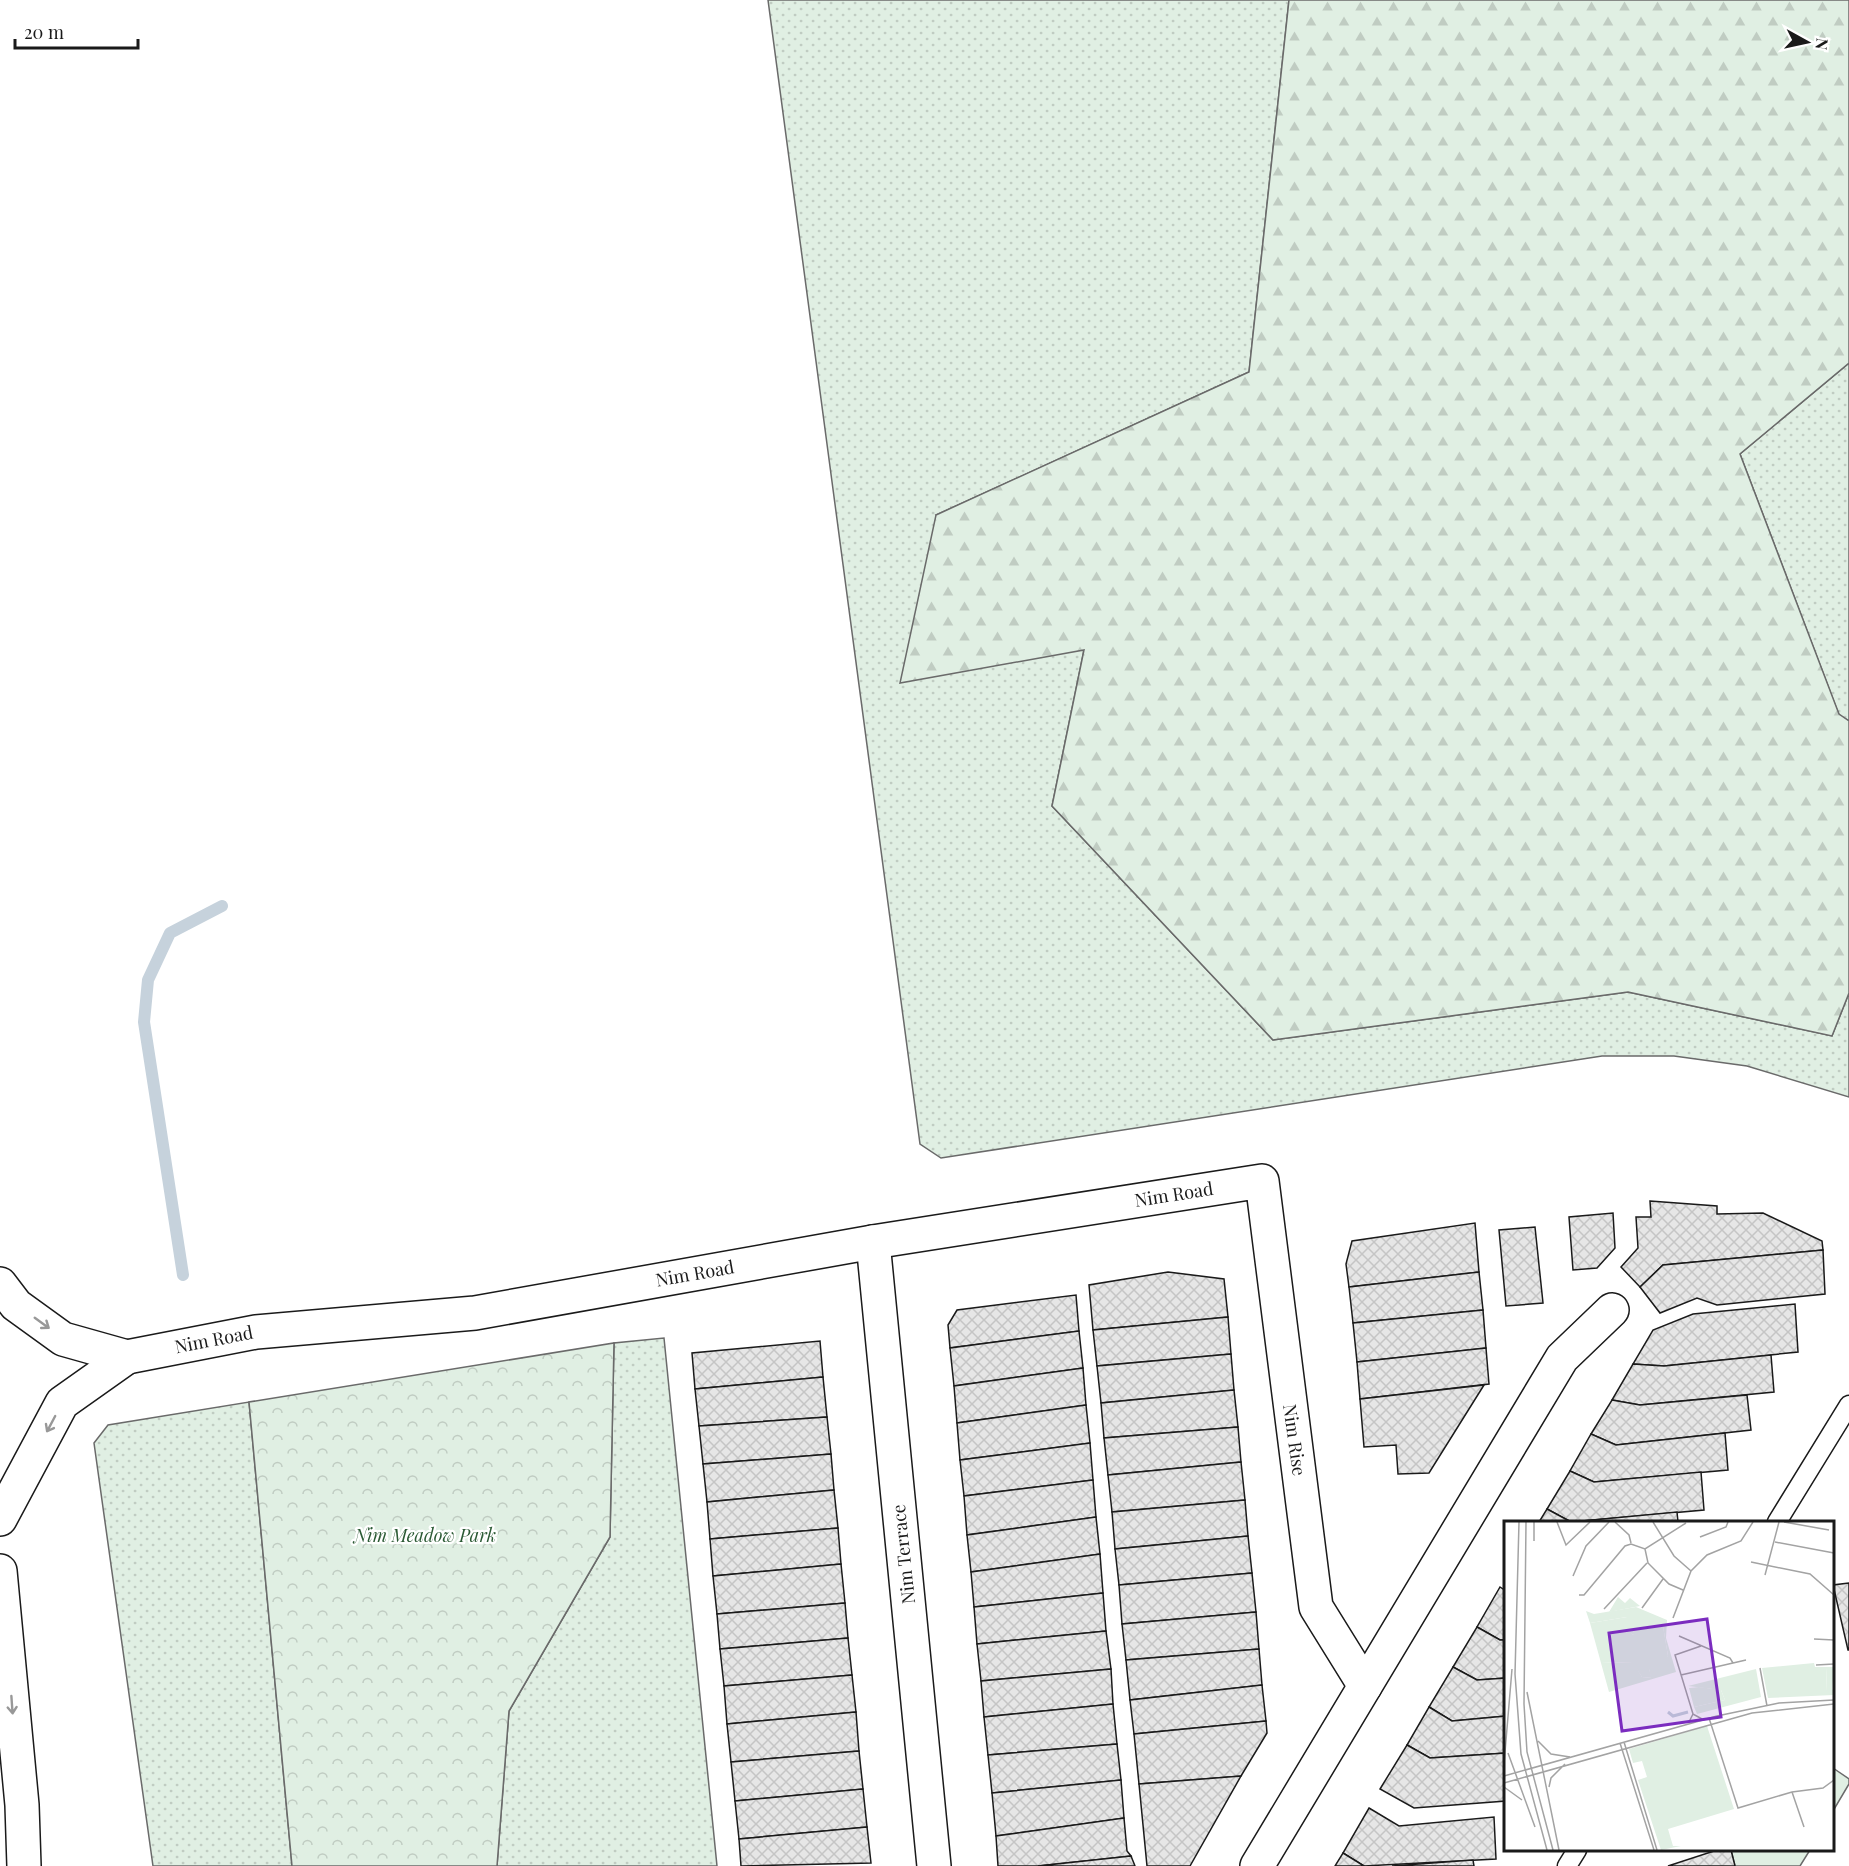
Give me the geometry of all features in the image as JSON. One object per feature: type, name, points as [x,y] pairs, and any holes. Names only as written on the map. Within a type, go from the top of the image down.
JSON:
[{"type":"street","name":"Nim Road","points":[[127,1357],[256,1332],[475,1313],[873,1242],[1262,1181]]},
{"type":"street","name":"Nim Rise","points":[[1262,1181],[1316,1607],[1365,1686]]},
{"type":"street","name":"Nim Terrace","points":[[873,1242],[934,1866]]},
{"type":"street","points":[[0,1284],[16,1305],[63,1339],[127,1357]]},
{"type":"street","points":[[1257,1866],[1562,1358],[1612,1310]]},
{"type":"street","points":[[0,1519],[62,1403],[127,1357]]},
{"type":"street","points":[[0,1571],[22,1805],[24,1866]]},
{"type":"lane","points":[[1778,1521],[1849,1406]]},
{"type":"lane","points":[[1567,1866],[1576,1851]]},
{"type":"green space","points":[[768,0],[1289,0],[1249,372],[936,515],[1084,650],[1052,806],[1273,1040],[1628,992],[1832,1036],[1849,993],[1849,1097],[1747,1066],[1674,1056],[1602,1056],[941,1158],[920,1144]]},
{"type":"green space","points":[[1289,0],[1849,0],[1849,363],[1740,454],[1839,714],[1849,721],[1849,993],[1832,1036],[1628,992],[1273,1040],[1052,806],[1084,650],[900,683],[936,515],[1249,372]]},
{"type":"green space","points":[[1849,363],[1849,721],[1839,715],[1740,454]]},
{"type":"green space","points":[[664,1338],[717,1866],[497,1866],[509,1711],[610,1537],[614,1343]]},
{"type":"green space","name":"Nim Meadow Park","points":[[614,1343],[610,1537],[509,1711],[497,1866],[292,1866],[249,1402]]},
{"type":"green space","points":[[249,1402],[292,1866],[153,1866],[94,1443],[108,1425]]},
{"type":"green space","points":[[1834,1769],[1849,1779],[1849,1784],[1834,1809]]},
{"type":"green space","points":[[1731,1851],[1809,1851],[1800,1866],[1735,1866]]},
{"type":"building","points":[[1650,1201],[1717,1206],[1717,1214],[1763,1213],[1822,1241],[1823,1250],[1663,1265],[1640,1287],[1621,1267],[1638,1248],[1636,1217],[1651,1217]]},
{"type":"building","points":[[1613,1213],[1615,1248],[1597,1268],[1573,1270],[1569,1217]]},
{"type":"building","points":[[1475,1223],[1479,1272],[1349,1287],[1346,1264],[1352,1241]]},
{"type":"building","points":[[1535,1227],[1543,1303],[1506,1306],[1499,1230]]},
{"type":"building","points":[[1823,1250],[1825,1294],[1717,1305],[1697,1298],[1660,1313],[1640,1287],[1663,1265]]},
{"type":"building","points":[[1168,1272],[1224,1279],[1228,1317],[1093,1330],[1089,1285]]},
{"type":"building","points":[[1479,1272],[1483,1310],[1353,1323],[1349,1287]]},
{"type":"building","points":[[1076,1295],[1079,1331],[950,1348],[948,1325],[957,1310]]},
{"type":"building","points":[[1795,1304],[1798,1352],[1664,1366],[1633,1364],[1653,1330],[1693,1314]]},
{"type":"building","points":[[1483,1310],[1486,1348],[1357,1362],[1353,1323]]},
{"type":"building","points":[[1228,1317],[1231,1354],[1097,1366],[1093,1330]]},
{"type":"building","points":[[1079,1331],[1083,1368],[954,1386],[950,1348]]},
{"type":"building","points":[[820,1341],[823,1377],[695,1389],[692,1353]]},
{"type":"building","points":[[1486,1348],[1489,1384],[1360,1399],[1357,1362]]},
{"type":"building","points":[[1231,1354],[1234,1390],[1101,1403],[1097,1366]]},
{"type":"building","points":[[1771,1355],[1774,1392],[1640,1405],[1612,1400],[1633,1364],[1664,1366]]},
{"type":"building","points":[[1083,1368],[1086,1405],[957,1423],[954,1386]]},
{"type":"building","points":[[823,1377],[827,1417],[699,1426],[695,1389]]},
{"type":"building","points":[[1484,1385],[1429,1473],[1398,1474],[1396,1445],[1364,1447],[1360,1399]]},
{"type":"building","points":[[1234,1390],[1238,1427],[1104,1438],[1101,1403]]},
{"type":"building","points":[[1747,1395],[1751,1430],[1616,1445],[1591,1434],[1612,1400],[1640,1405]]},
{"type":"building","points":[[1086,1405],[1090,1443],[960,1460],[957,1423]]},
{"type":"building","points":[[827,1417],[831,1454],[703,1464],[699,1426]]},
{"type":"building","points":[[1238,1427],[1241,1462],[1108,1475],[1104,1438]]},
{"type":"building","points":[[1725,1433],[1728,1470],[1594,1482],[1570,1471],[1591,1434],[1616,1445]]},
{"type":"building","points":[[1090,1443],[1093,1480],[964,1496],[960,1460]]},
{"type":"building","points":[[831,1454],[834,1490],[707,1502],[703,1464]]},
{"type":"building","points":[[1241,1462],[1245,1500],[1112,1512],[1108,1475]]},
{"type":"building","points":[[1570,1471],[1594,1482],[1701,1472],[1704,1510],[1569,1521],[1547,1509]]},
{"type":"building","points":[[1093,1480],[1096,1517],[967,1535],[964,1496]]},
{"type":"building","points":[[834,1490],[838,1528],[710,1539],[707,1502]]},
{"type":"building","points":[[1245,1500],[1248,1536],[1115,1549],[1112,1512]]},
{"type":"building","points":[[1547,1509],[1569,1521],[1540,1521]]},
{"type":"building","points":[[1677,1512],[1678,1521],[1582,1521]]},
{"type":"building","points":[[1096,1517],[1100,1554],[971,1572],[967,1535]]},
{"type":"building","points":[[838,1528],[841,1564],[713,1576],[710,1539]]},
{"type":"building","points":[[1248,1536],[1252,1573],[1119,1585],[1115,1549]]},
{"type":"building","points":[[1100,1554],[1103,1593],[974,1607],[971,1572]]},
{"type":"building","points":[[841,1564],[845,1603],[717,1614],[713,1576]]},
{"type":"building","points":[[1252,1573],[1256,1612],[1122,1624],[1119,1585]]},
{"type":"building","points":[[1849,1583],[1849,1650],[1834,1589],[1834,1585]]},
{"type":"building","points":[[1500,1587],[1504,1590],[1504,1640],[1477,1627]]},
{"type":"building","points":[[1103,1593],[1106,1631],[977,1644],[974,1607]]},
{"type":"building","points":[[845,1603],[848,1638],[720,1649],[717,1614]]},
{"type":"building","points":[[1256,1612],[1259,1649],[1126,1660],[1122,1624]]},
{"type":"building","points":[[1477,1627],[1504,1640],[1504,1678],[1477,1680],[1453,1667]]},
{"type":"building","points":[[1106,1631],[1111,1669],[981,1681],[977,1644]]},
{"type":"building","points":[[848,1638],[852,1675],[724,1686],[720,1649]]},
{"type":"building","points":[[1259,1649],[1262,1685],[1130,1700],[1126,1660]]},
{"type":"building","points":[[1453,1667],[1477,1680],[1504,1678],[1504,1716],[1452,1721],[1429,1707]]},
{"type":"building","points":[[1111,1669],[1113,1704],[984,1717],[981,1681]]},
{"type":"building","points":[[852,1675],[856,1712],[727,1724],[724,1686]]},
{"type":"building","points":[[1262,1685],[1266,1721],[1134,1734],[1130,1700]]},
{"type":"building","points":[[1113,1704],[1117,1744],[988,1755],[984,1717]]},
{"type":"building","points":[[1429,1707],[1452,1721],[1504,1716],[1504,1753],[1430,1758],[1407,1745]]},
{"type":"building","points":[[856,1712],[859,1751],[731,1762],[727,1724]]},
{"type":"building","points":[[1266,1721],[1267,1733],[1241,1776],[1139,1784],[1134,1734]]},
{"type":"building","points":[[1117,1744],[1121,1780],[992,1793],[988,1755]]},
{"type":"building","points":[[1407,1745],[1430,1758],[1504,1753],[1504,1801],[1414,1808],[1380,1789]]},
{"type":"building","points":[[859,1751],[863,1789],[735,1801],[731,1762]]},
{"type":"building","points":[[1241,1776],[1190,1866],[1147,1866],[1139,1784]]},
{"type":"building","points":[[1121,1780],[1124,1818],[996,1836],[992,1793]]},
{"type":"building","points":[[863,1789],[867,1827],[739,1839],[735,1801]]},
{"type":"building","points":[[1369,1808],[1399,1826],[1494,1817],[1496,1859],[1364,1866],[1343,1853]]},
{"type":"building","points":[[1124,1818],[1127,1851],[1131,1856],[1038,1866],[998,1866],[996,1836]]},
{"type":"building","points":[[867,1827],[871,1863],[741,1866],[739,1839]]},
{"type":"building","points":[[1714,1851],[1731,1851],[1735,1866],[1668,1866]]},
{"type":"building","points":[[1343,1853],[1364,1866],[1335,1866]]},
{"type":"building","points":[[1131,1856],[1135,1866],[1038,1866]]},
{"type":"building","points":[[1473,1860],[1474,1866],[1392,1866]]},
{"type":"waterway","points":[[183,1275],[144,1022],[148,980],[170,933],[222,906]]}]
